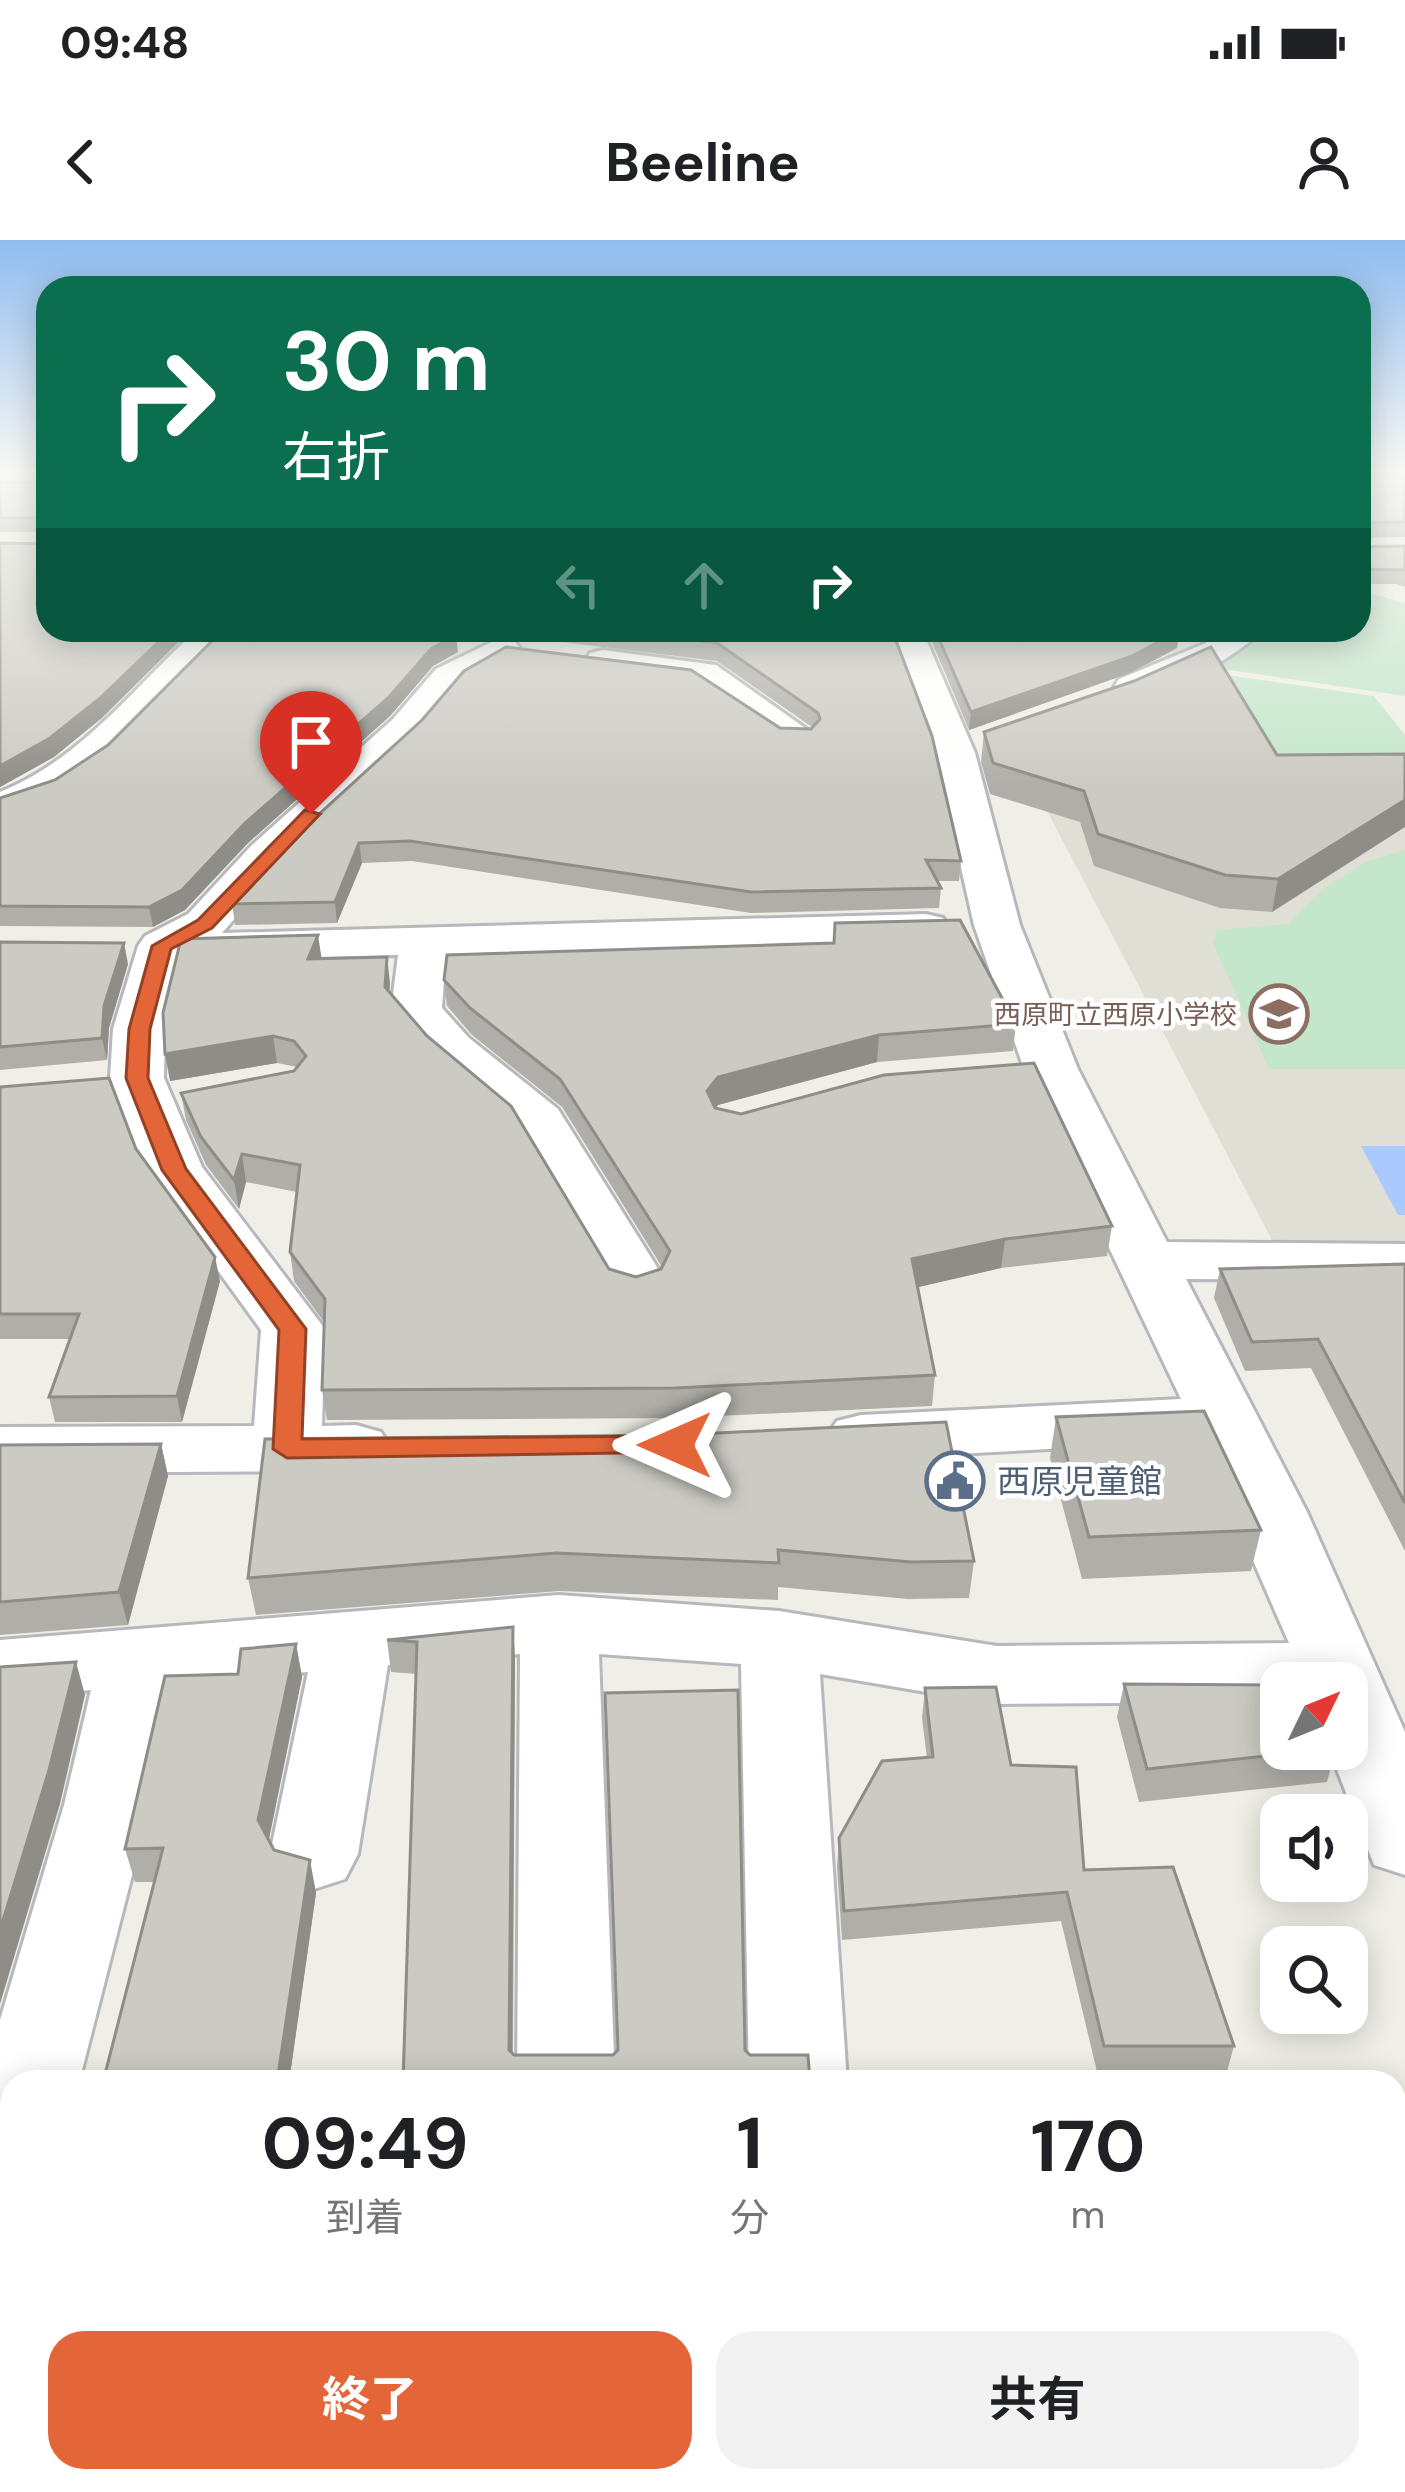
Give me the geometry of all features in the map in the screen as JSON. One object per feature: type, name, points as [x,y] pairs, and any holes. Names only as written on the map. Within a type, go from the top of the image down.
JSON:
[{"type":"street","points":[[0,804],[27,798],[138,714],[163,681],[204,642]]},
{"type":"street","points":[[480,642],[703,673],[796,735]]},
{"type":"street","points":[[912,642],[973,747],[998,925],[1029,1071],[1146,1261],[1226,1418],[1335,1662]]},
{"type":"street","points":[[1102,699],[1228,642]]},
{"type":"street","points":[[139,946],[205,924],[267,856],[407,727],[449,677],[502,647]]},
{"type":"street","points":[[139,946],[998,925]]},
{"type":"street","points":[[424,940],[416,1010],[451,1049],[538,1121],[636,1283]]},
{"type":"street","points":[[139,946],[142,1091],[174,1170],[293,1329],[287,1449]]},
{"type":"street","points":[[1146,1261],[1405,1262]]},
{"type":"street","points":[[793,1440],[1226,1418]]},
{"type":"street","points":[[0,1450],[424,1447]]},
{"type":"street","points":[[0,1669],[559,1623],[779,1639],[998,1675],[1260,1680]]},
{"type":"street","points":[[559,1623],[566,2070]]},
{"type":"street","points":[[779,1639],[797,2070]]},
{"type":"street","points":[[314,1854],[353,1642]]},
{"type":"street","points":[[33,2070],[107,1805],[138,1660]]},
{"type":"street","points":[[1368,1744],[1405,1840]]},
{"type":"shaded area","name":"西原町立西原小学校","points":[[1405,776],[1405,1242],[1273,1242],[1034,786]]},
{"type":"green space","points":[[1371,593],[1405,603],[1405,696],[1210,667],[1245,642],[1371,642]]},
{"type":"green space","points":[[1220,674],[1374,696],[1405,735],[1405,772],[1282,775]]},
{"type":"green space","points":[[1405,850],[1405,1069],[1269,1069],[1213,943],[1217,930],[1288,924],[1327,886],[1363,863]]},
{"type":"water","points":[[1361,1146],[1405,1146],[1405,1215],[1398,1215]]},
{"type":"building","points":[[0,577],[36,577],[36,642],[158,642],[50,738],[0,766]]},
{"type":"building","points":[[211,642],[444,642],[431,649],[388,698],[245,823],[182,890],[149,907],[0,906],[0,798],[55,780],[108,745]]},
{"type":"building","points":[[708,642],[897,642],[932,736],[961,861],[926,860],[941,888],[751,892],[410,841],[359,843],[335,902],[232,904],[283,847],[422,720],[464,671],[506,647],[691,670],[780,728],[811,729],[820,719],[818,713],[717,643]]},
{"type":"building","points":[[940,642],[1158,642],[1132,656],[971,712]]},
{"type":"building","points":[[1211,647],[1277,755],[1405,754],[1405,800],[1278,879],[1225,875],[1098,834],[1084,791],[993,763],[984,732],[1134,681]]},
{"type":"building","points":[[960,920],[1016,1024],[879,1035],[718,1077],[707,1091],[715,1108],[741,1114],[884,1075],[1034,1063],[1112,1226],[1005,1239],[912,1259],[935,1375],[675,1388],[322,1390],[325,1299],[290,1252],[300,1165],[242,1154],[234,1180],[201,1137],[181,1093],[294,1071],[306,1056],[294,1041],[273,1036],[165,1054],[163,1013],[181,939],[318,935],[308,959],[387,957],[385,987],[427,1036],[511,1106],[609,1269],[636,1277],[661,1269],[670,1251],[560,1079],[470,1008],[444,980],[447,955],[834,943],[835,923]]},
{"type":"building","points":[[0,942],[124,943],[104,1006],[102,1038],[0,1047]]},
{"type":"building","points":[[109,1078],[136,1149],[215,1257],[177,1396],[49,1397],[79,1314],[0,1314],[0,1087]]},
{"type":"building","points":[[1405,1264],[1405,1503],[1318,1339],[1252,1342],[1220,1269]]},
{"type":"building","points":[[1204,1411],[1261,1530],[1089,1537],[1056,1417]]},
{"type":"building","points":[[946,1422],[974,1561],[911,1562],[778,1550],[779,1563],[556,1553],[248,1578],[265,1439],[675,1435]]},
{"type":"building","points":[[161,1444],[119,1592],[0,1602],[0,1445]]},
{"type":"building","points":[[513,1627],[509,2050],[514,2055],[613,2055],[618,2050],[605,1693],[738,1690],[745,2050],[750,2055],[808,2055],[809,2070],[403,2070],[417,1642],[387,1640]]},
{"type":"building","points":[[296,1644],[258,1820],[274,1850],[310,1860],[279,2070],[106,2070],[163,1848],[125,1849],[165,1676],[238,1674],[241,1649]]},
{"type":"building","points":[[76,1662],[49,1770],[0,1930],[0,1667]]},
{"type":"building","points":[[1124,1684],[1260,1685],[1260,1757],[1147,1769]]},
{"type":"building","points":[[996,1687],[1011,1765],[1076,1767],[1084,1870],[1173,1867],[1234,2046],[1104,2046],[1067,1892],[844,1911],[839,1838],[882,1761],[933,1757],[925,1688]]},
{"type":"place","name":"西原町立西原小学校","points":[[1279,1014]]},
{"type":"place","name":"西原児童館","points":[[955,1481]]},
{"type":"route","points":[[311,814],[205,924],[162,946],[140,1029],[137,1078],[174,1170],[293,1329],[287,1449],[675,1445]]}]
